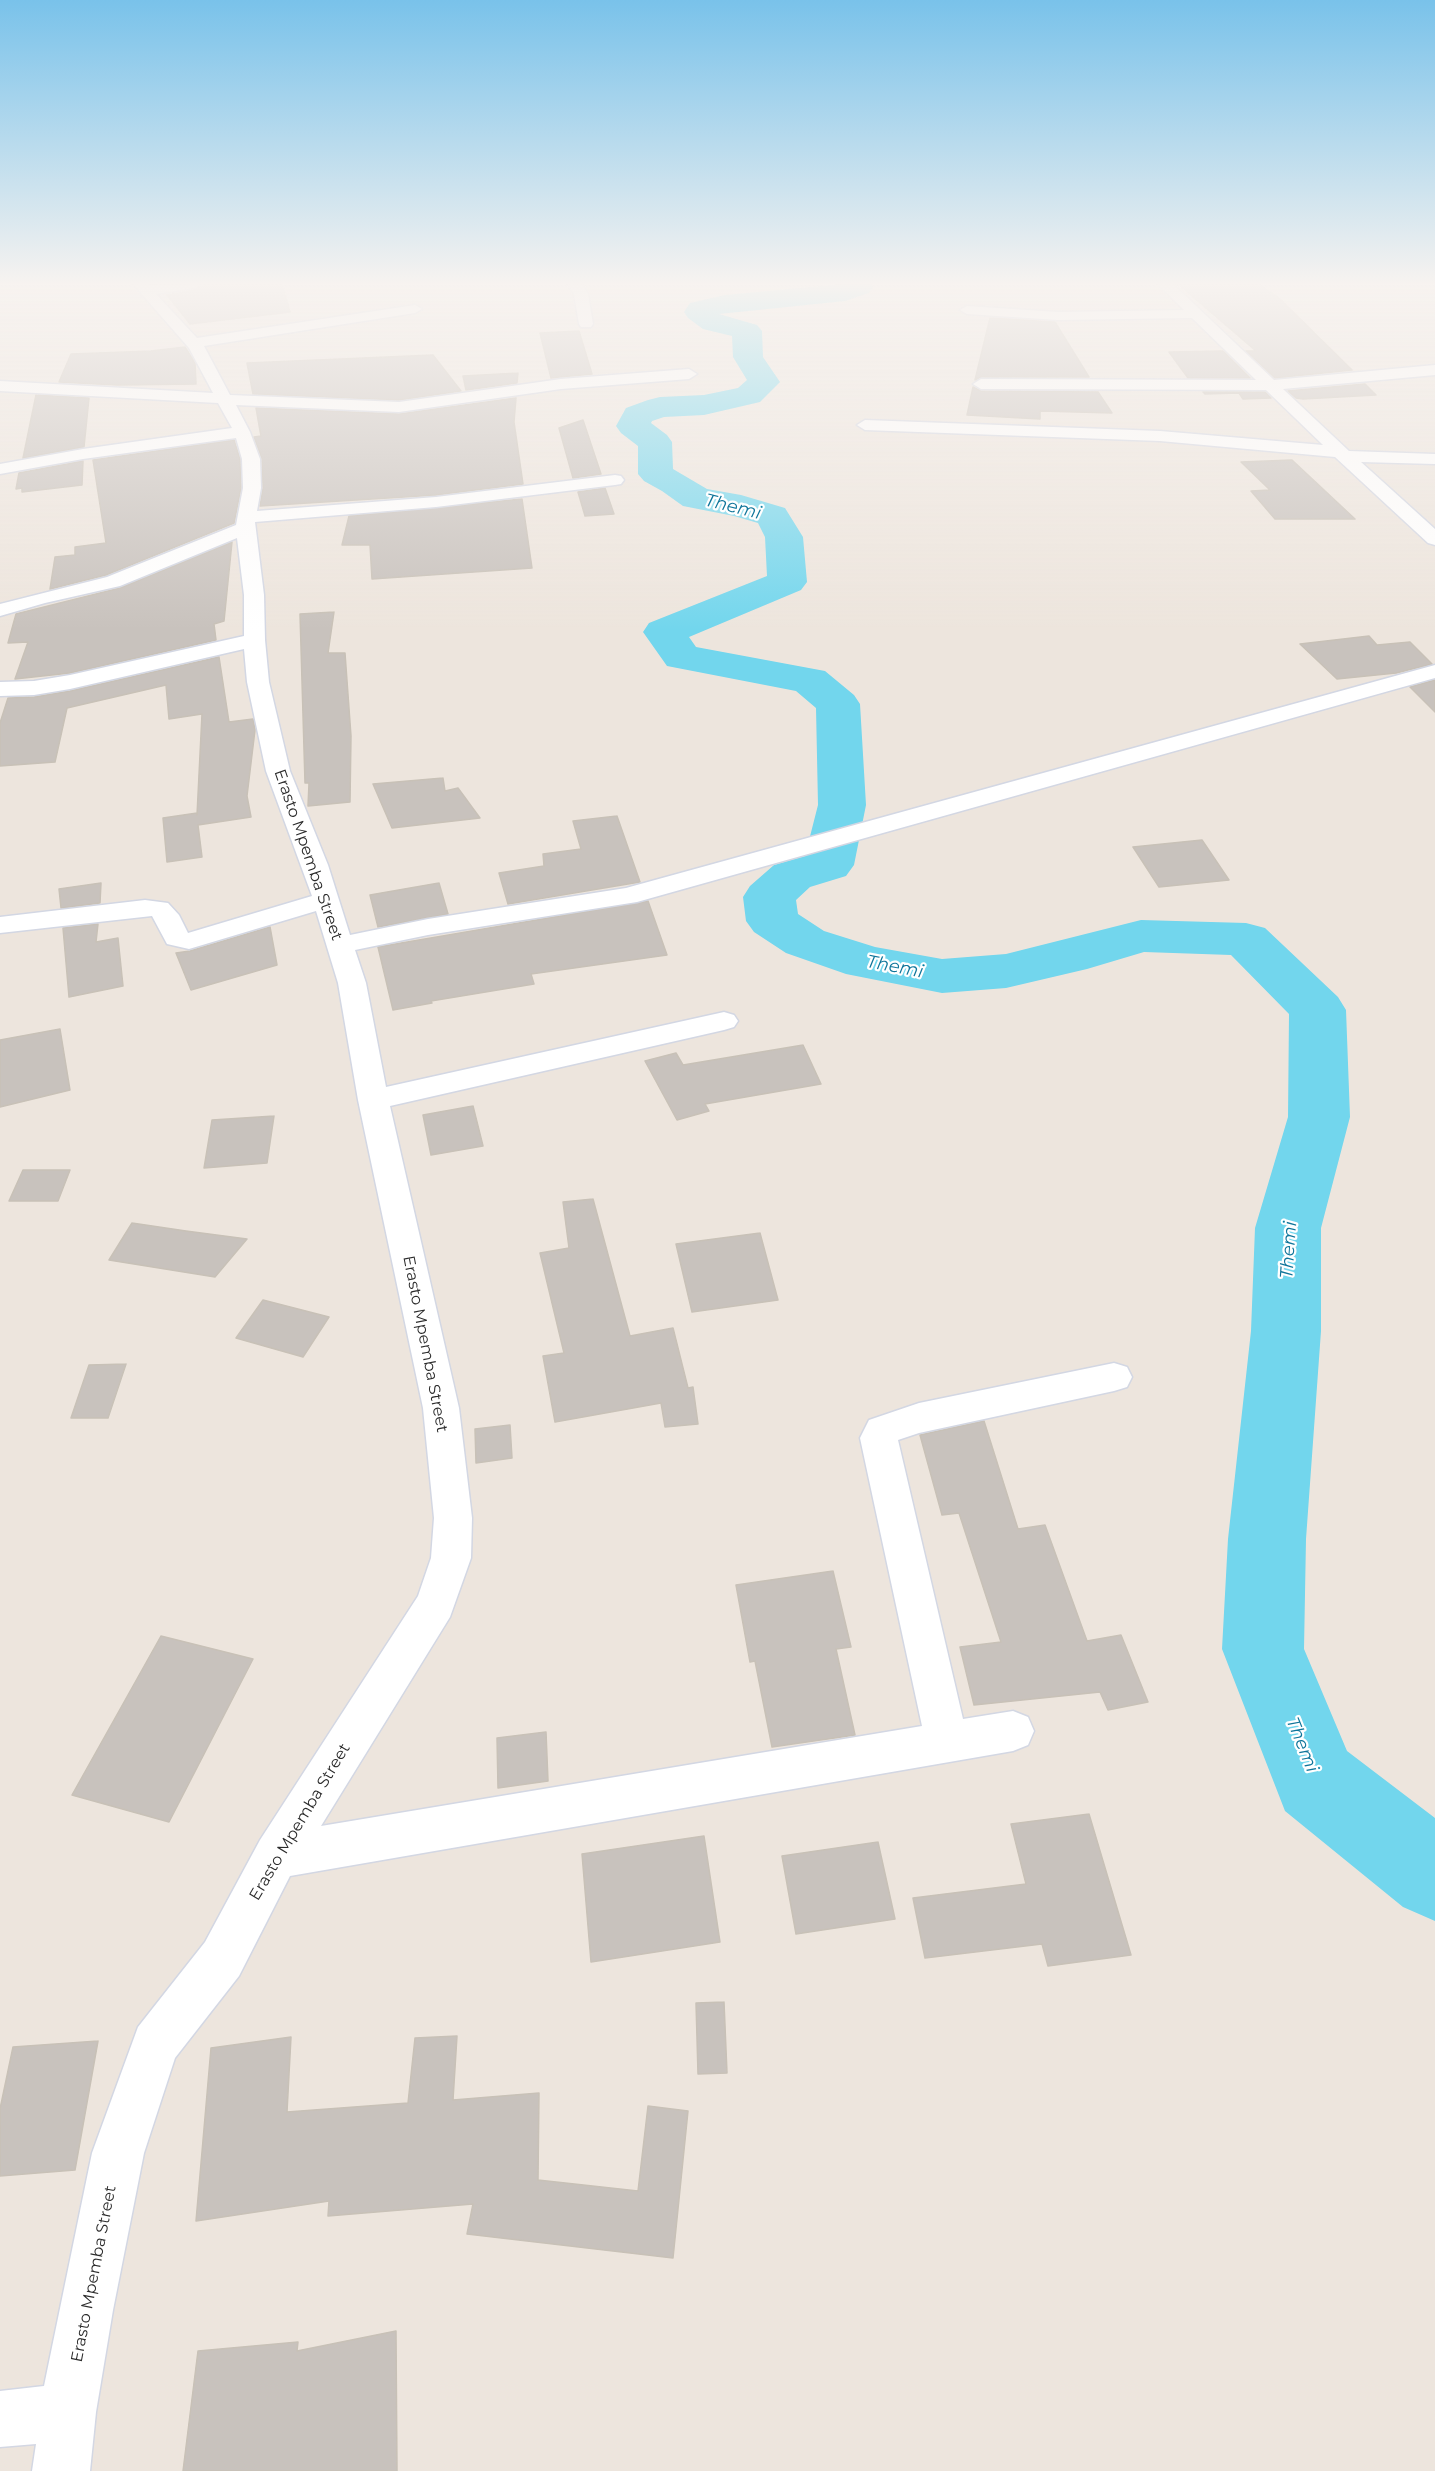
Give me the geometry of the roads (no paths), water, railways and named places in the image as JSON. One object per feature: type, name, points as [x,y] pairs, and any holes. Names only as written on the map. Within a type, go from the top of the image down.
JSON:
[{"type":"street","points":[[0,403],[44,399]]},
{"type":"street","name":"Erasto Mpemba Street","points":[[61,2471],[68,2412],[86,2310],[118,2153],[155,2044],[222,1959],[276,1856],[436,1604],[452,1558],[453,1518],[441,1408],[373,1100],[352,983],[315,865],[278,771],[258,682],[254,640],[254,595],[246,522],[252,488],[251,459],[242,432],[225,399]]},
{"type":"street","points":[[230,399],[356,407],[399,407],[453,399]]},
{"type":"street","points":[[1286,399],[1435,538]]},
{"type":"street","points":[[865,425],[1160,436],[1342,454],[1435,459]]},
{"type":"street","points":[[0,469],[83,454],[242,432]]},
{"type":"street","points":[[0,610],[40,598],[113,582],[246,522],[615,480]]},
{"type":"street","points":[[0,689],[34,688],[70,682],[254,640]]},
{"type":"street","points":[[340,945],[428,927],[628,896],[1435,671]]},
{"type":"street","points":[[0,925],[145,908],[159,909],[166,915],[177,938],[189,940],[326,900]]},
{"type":"street","points":[[373,1100],[724,1021]]},
{"type":"street","points":[[947,1742],[879,1437],[882,1431],[889,1426],[919,1418],[1114,1377]]},
{"type":"street","points":[[276,1856],[1013,1731]]},
{"type":"street","points":[[0,2419],[68,2412]]},
{"type":"waterway","name":"Themi","points":[[730,399],[704,405],[660,407],[638,415],[633,426],[655,442],[656,474],[675,483],[696,498],[741,506],[772,516],[784,537],[787,582],[664,632],[682,657],[810,680],[838,704],[842,805],[828,865],[792,876],[769,897],[773,921],[805,942],[865,962],[942,976],[1006,971],[1068,957],[1141,936],[1246,939],[1318,1010],[1319,1117],[1288,1228],[1286,1331],[1267,1539],[1263,1649],[1316,1781],[1435,1875]]}]
